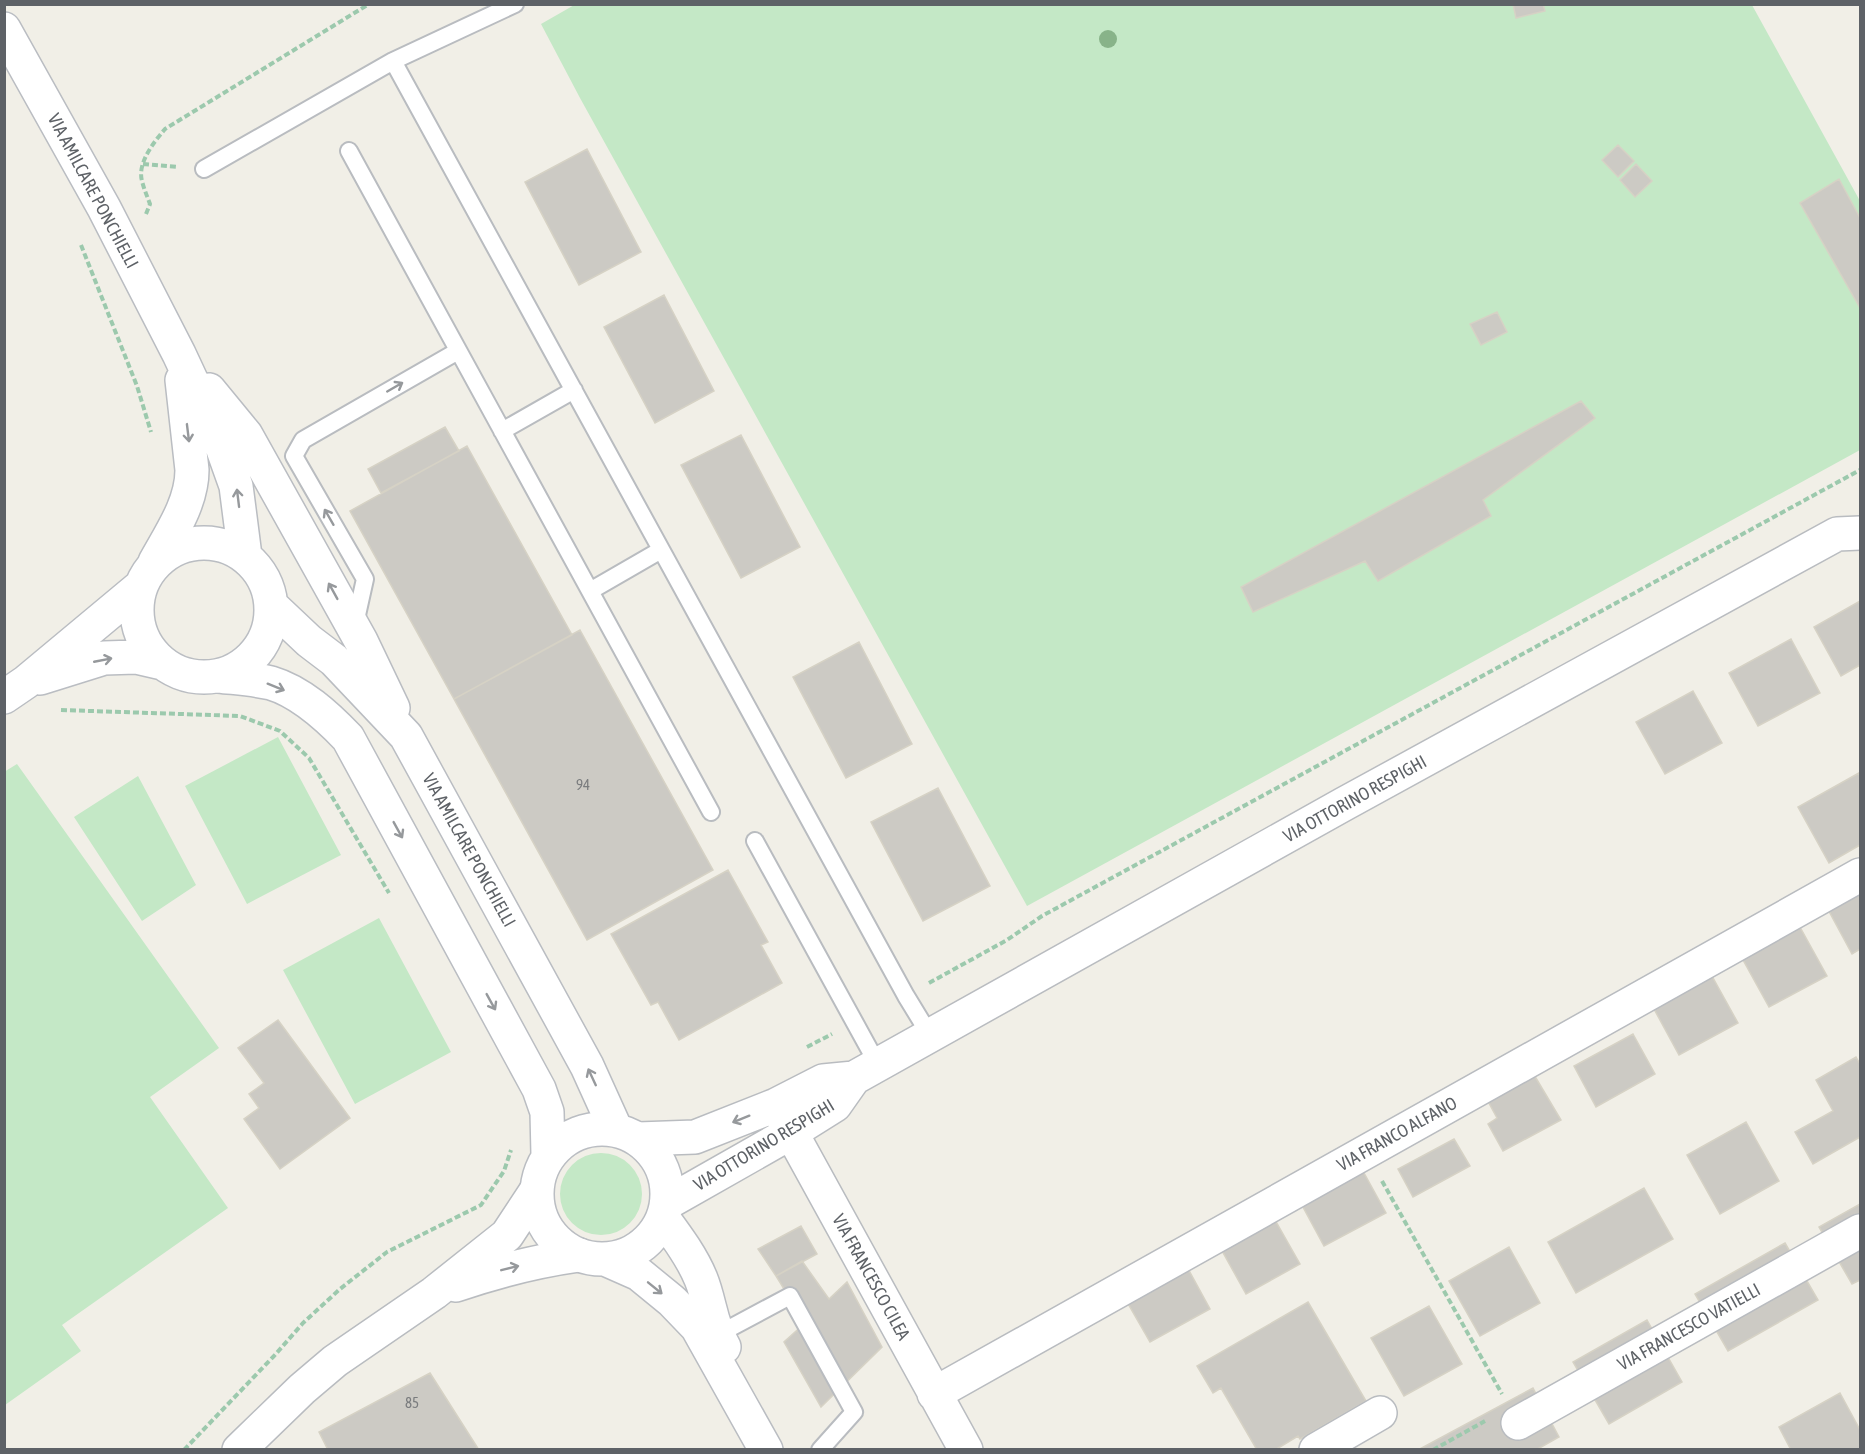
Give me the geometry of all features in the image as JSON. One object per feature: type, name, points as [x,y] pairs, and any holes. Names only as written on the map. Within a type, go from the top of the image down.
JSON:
[{"type":"street","name":"VIA AMILCARE PONCHIELLI","points":[[4,28],[104,208],[179,354],[221,444],[236,486],[245,556]]},
{"type":"street","name":"VIA AMILCARE PONCHIELLI","points":[[179,354],[192,484],[181,514],[147,576],[136,607],[139,628],[148,648],[162,663],[179,673],[272,684],[304,700],[326,715],[348,738],[539,1089],[547,1112],[548,1155]]},
{"type":"street","points":[[179,354],[246,435],[354,628],[406,736]]},
{"type":"street","name":"VIA OTTORINO RESPIGHI","points":[[665,1211],[784,1118],[823,1081],[866,1072],[1334,810],[1838,534],[1860,533]]},
{"type":"street","name":"VIA AMILCARE PONCHIELLI","points":[[147,576],[168,552],[188,544],[207,542],[227,546],[245,556],[259,570],[268,588],[273,607],[269,631],[258,651],[241,667],[219,676]]},
{"type":"street","points":[[15,690],[147,576]]},
{"type":"street","name":"VIA AMILCARE PONCHIELLI","points":[[273,607],[309,641],[334,660],[406,736],[586,1066],[627,1134],[651,1151],[661,1167],[667,1185],[665,1211],[701,1278],[717,1335],[739,1374],[768,1449]]},
{"type":"street","points":[[15,690],[104,658],[136,657],[162,663]]},
{"type":"street","name":"VIA FRANCO ALFANO","points":[[934,1394],[1860,875]]},
{"type":"street","name":"VIA OTTORINO RESPIGHI","points":[[627,1134],[695,1137],[784,1118]]},
{"type":"street","name":"VIA FRANCESCO CILEA","points":[[784,1118],[966,1449]]},
{"type":"street","name":"VIA AMILCARE PONCHIELLI","points":[[627,1134],[597,1128],[578,1132],[562,1142],[548,1155],[539,1172],[536,1191],[538,1211],[547,1230],[561,1245],[639,1274],[672,1301],[697,1327],[768,1449]]},
{"type":"street","points":[[239,1449],[335,1361],[434,1293],[507,1235],[536,1191]]},
{"type":"street","points":[[434,1293],[516,1266],[592,1257],[623,1256],[639,1248],[653,1235],[665,1211]]},
{"type":"street","name":"VIA FRANCESCO VATIELLI","points":[[1513,1415],[1860,1231]]},
{"type":"street","points":[[1316,1449],[1380,1413]]},
{"type":"lane","points":[[204,170],[393,61],[515,4]]},
{"type":"lane","points":[[393,61],[906,996],[931,1037]]},
{"type":"lane","points":[[349,151],[711,812]]},
{"type":"lane","points":[[354,628],[365,579],[294,456],[303,440],[458,351]]},
{"type":"lane","points":[[502,431],[574,390]]},
{"type":"lane","points":[[590,591],[661,550]]},
{"type":"lane","points":[[755,841],[866,1072]]},
{"type":"lane","points":[[717,1335],[790,1296],[854,1412],[820,1449]]},
{"type":"path","points":[[146,215],[150,204],[141,179],[143,164],[165,129],[369,4]]},
{"type":"path","points":[[143,164],[204,170]]},
{"type":"path","points":[[80,242],[137,386],[152,436]]},
{"type":"path","points":[[929,983],[1007,940],[1042,916],[1860,470]]},
{"type":"path","points":[[99,711],[240,716],[280,731],[309,758],[394,900]]},
{"type":"path","points":[[184,1449],[303,1323],[340,1289],[387,1252],[481,1205],[504,1171],[515,1140]]},
{"type":"path","points":[[1365,1152],[1513,1415],[1433,1449]]},
{"type":"green space","points":[[576,4],[1752,5],[1860,201],[1860,450],[1027,906],[541,24]]},
{"type":"green space","points":[[278,737],[341,855],[247,904],[185,786]]},
{"type":"green space","points":[[17,764],[219,1048],[150,1097],[228,1208],[62,1325],[81,1351],[5,1405],[4,772]]},
{"type":"green space","points":[[138,776],[196,885],[142,921],[74,817]]},
{"type":"green space","points":[[379,918],[451,1052],[355,1104],[283,970]]},
{"type":"green space","points":[[601,1153],[617,1156],[630,1165],[639,1178],[642,1194],[639,1210],[630,1223],[617,1232],[601,1235],[585,1232],[572,1223],[563,1210],[560,1194],[563,1178],[572,1165],[585,1156]]},
{"type":"building","points":[[1513,4],[1543,4],[1545,11],[1516,18]]},
{"type":"building","points":[[1618,145],[1634,161],[1618,177],[1602,160]]},
{"type":"building","points":[[587,149],[641,252],[579,285],[525,182]]},
{"type":"building","points":[[1636,164],[1652,181],[1635,197],[1620,180]]},
{"type":"building","points":[[1839,179],[1860,218],[1860,308],[1800,203]]},
{"type":"building","points":[[664,295],[714,391],[655,423],[604,327]]},
{"type":"building","points":[[1497,312],[1507,332],[1481,345],[1470,324]]},
{"type":"building","points":[[1581,401],[1595,418],[1483,500],[1491,516],[1378,581],[1365,561],[1253,612],[1241,587]]},
{"type":"building","points":[[445,427],[459,451],[381,493],[368,469]]},
{"type":"building","points":[[741,435],[800,547],[741,578],[681,465]]},
{"type":"building","points":[[467,446],[572,635],[454,699],[350,511]]},
{"type":"building","points":[[1860,601],[1860,665],[1841,676],[1814,627]]},
{"type":"building","points":[[580,630],[713,870],[587,940],[454,699]]},
{"type":"building","points":[[1791,639],[1820,693],[1758,726],[1729,673]]},
{"type":"building","points":[[859,642],[912,744],[846,778],[793,677]]},
{"type":"building","points":[[1693,691],[1722,743],[1665,774],[1636,722]]},
{"type":"building","points":[[1859,773],[1860,845],[1829,863],[1798,807]]},
{"type":"building","points":[[938,788],[990,886],[923,921],[871,822]]},
{"type":"building","points":[[728,870],[768,942],[761,945],[782,983],[679,1040],[658,1002],[651,1005],[611,934]]},
{"type":"building","points":[[1860,883],[1860,949],[1852,954],[1824,902]]},
{"type":"building","points":[[1795,918],[1827,976],[1769,1007],[1737,949]]},
{"type":"building","points":[[1707,967],[1738,1023],[1679,1055],[1648,998]]},
{"type":"building","points":[[278,1020],[350,1118],[280,1169],[244,1119],[259,1108],[249,1094],[264,1083],[238,1048]]},
{"type":"building","points":[[1633,1034],[1655,1074],[1596,1107],[1574,1066]]},
{"type":"building","points":[[1856,1057],[1860,1064],[1860,1137],[1813,1164],[1795,1132],[1833,1111],[1816,1080]]},
{"type":"building","points":[[1530,1068],[1561,1120],[1503,1151],[1488,1124],[1497,1118],[1484,1094]]},
{"type":"building","points":[[1746,1122],[1779,1181],[1720,1214],[1687,1155]]},
{"type":"building","points":[[1454,1139],[1470,1166],[1413,1197],[1398,1169]]},
{"type":"building","points":[[1358,1162],[1386,1213],[1324,1246],[1297,1196]]},
{"type":"building","points":[[1644,1188],[1673,1239],[1576,1293],[1548,1242]]},
{"type":"building","points":[[1860,1204],[1860,1280],[1852,1284],[1819,1227]]},
{"type":"building","points":[[1270,1211],[1300,1264],[1246,1294],[1216,1240]]},
{"type":"building","points":[[801,1226],[817,1254],[776,1276],[758,1249]]},
{"type":"building","points":[[1785,1243],[1818,1300],[1728,1351],[1695,1294]]},
{"type":"building","points":[[1509,1247],[1540,1303],[1480,1336],[1449,1281]]},
{"type":"building","points":[[1180,1254],[1210,1309],[1150,1342],[1119,1288]]},
{"type":"building","points":[[802,1261],[829,1299],[847,1282],[882,1347],[821,1407],[784,1342],[805,1323],[776,1276]]},
{"type":"building","points":[[1308,1302],[1366,1401],[1300,1439],[1298,1436],[1275,1450],[1257,1450],[1221,1388],[1213,1393],[1197,1366]]},
{"type":"building","points":[[1429,1306],[1462,1364],[1404,1396],[1371,1338]]},
{"type":"building","points":[[1647,1320],[1682,1382],[1609,1424],[1573,1362]]},
{"type":"building","points":[[430,1373],[479,1450],[328,1450],[319,1432]]},
{"type":"building","points":[[1533,1388],[1559,1437],[1536,1450],[1418,1450]]},
{"type":"building","points":[[1840,1393],[1860,1430],[1860,1450],[1791,1450],[1779,1427]]}]
